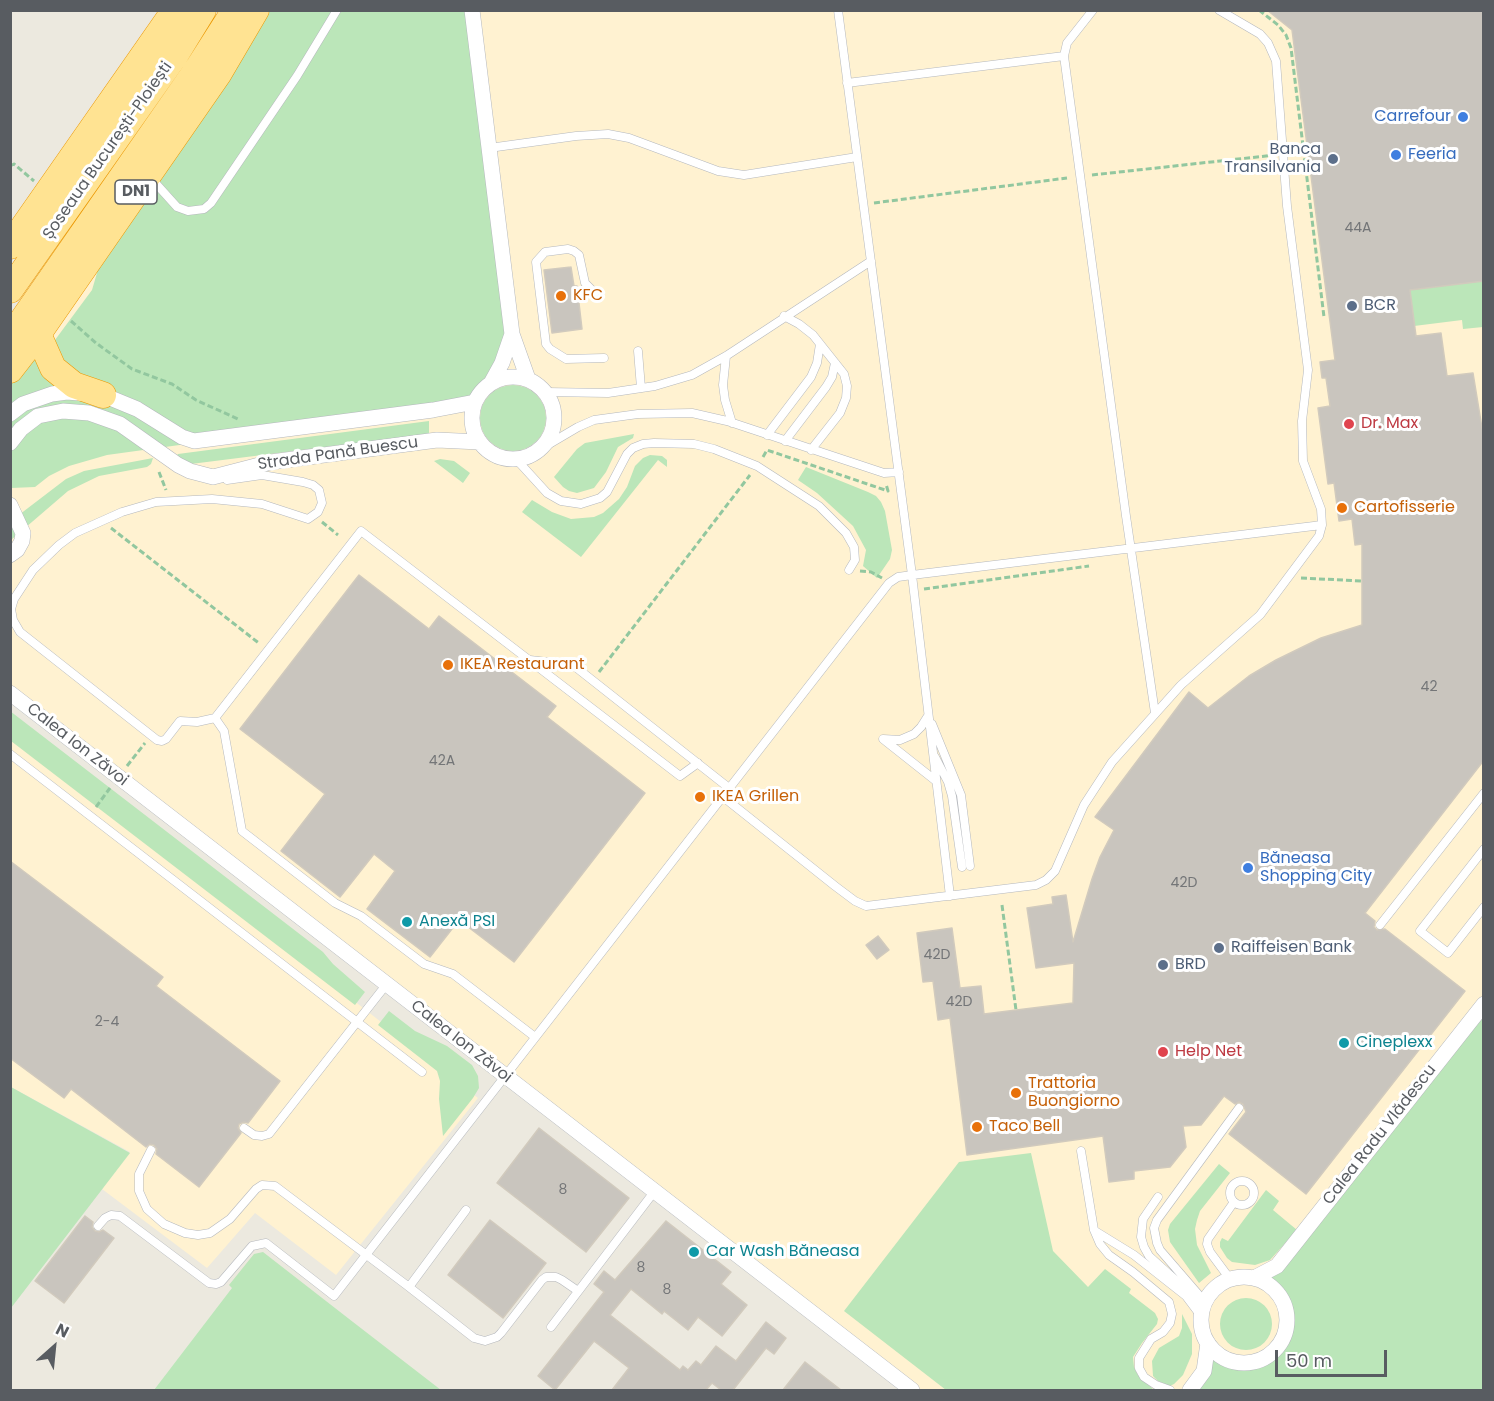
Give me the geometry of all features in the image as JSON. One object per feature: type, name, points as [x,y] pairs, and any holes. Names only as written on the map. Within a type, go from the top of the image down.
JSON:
[{"type":"highway","points":[[10,246],[175,10]]},
{"type":"highway","name":"Șoseaua București-Ploiești","points":[[10,290],[169,63],[203,10]]},
{"type":"highway","name":"Șoseaua București-Ploiești","points":[[10,338],[198,68],[235,10]]},
{"type":"highway","name":"DN1","points":[[10,370],[219,73],[256,10]]},
{"type":"highway","points":[[38,333],[49,362],[60,376],[74,386],[103,395]]},
{"type":"street","points":[[472,10],[512,334],[528,379]]},
{"type":"street","points":[[491,383],[515,376],[528,379],[546,392],[554,410],[555,421],[549,439],[530,456],[516,459],[497,455],[480,442],[472,424],[475,402],[480,393],[491,383],[502,363],[512,334]]},
{"type":"street","name":"Strada Pană Buescu","points":[[10,414],[23,404],[52,394],[75,392],[103,395],[137,409],[182,437],[194,441],[433,410],[475,402]]},
{"type":"street","points":[[10,443],[21,429],[38,417],[63,411],[89,414],[120,424],[178,465],[213,477]]},
{"type":"street","name":"Strada Pană Buescu","points":[[213,477],[272,462],[437,440],[480,442]]},
{"type":"street","points":[[10,505],[23,533],[22,542],[10,555]]},
{"type":"street","name":"Calea Ion Zăvoi","points":[[10,693],[912,1390]]},
{"type":"street","name":"Calea Radu Vlădescu","points":[[1254,1278],[1277,1266],[1484,1004]]},
{"type":"street","points":[[1275,1291],[1277,1266]]},
{"type":"street","points":[[1204,1371],[1234,1362],[1262,1359],[1280,1343],[1287,1319],[1283,1303],[1269,1285],[1254,1278],[1230,1279],[1220,1284],[1211,1292],[1203,1309],[1201,1326],[1208,1343],[1218,1354],[1234,1362]]},
{"type":"street","points":[[1190,1390],[1204,1371],[1208,1343]]},
{"type":"lane","points":[[148,175],[177,207],[188,211],[204,209],[297,76],[337,10]]},
{"type":"lane","points":[[838,10],[899,472],[950,896]]},
{"type":"lane","points":[[1093,10],[1067,43],[1064,56],[1155,713]]},
{"type":"lane","points":[[722,796],[860,904],[875,906],[1036,885],[1046,880],[1055,871],[1084,806],[1098,782],[1129,741],[1181,685],[1260,615],[1319,536],[1322,525],[1321,509],[1303,461],[1302,421],[1308,370],[1282,154],[1276,61],[1268,42],[1260,34],[1219,10]]},
{"type":"lane","points":[[847,83],[1064,56]]},
{"type":"lane","points":[[489,148],[576,136],[608,135],[629,138],[718,171],[744,175],[857,157]]},
{"type":"lane","points":[[595,293],[585,283],[579,255],[574,251],[568,249],[545,252],[536,262],[546,344],[566,359],[604,357]]},
{"type":"lane","points":[[546,392],[598,394],[641,388],[692,375],[726,356],[871,261]]},
{"type":"lane","points":[[784,316],[800,324],[820,344],[844,374],[848,386],[840,413],[811,450]]},
{"type":"lane","points":[[766,435],[811,377],[817,363],[820,344]]},
{"type":"lane","points":[[638,351],[641,388]]},
{"type":"lane","points":[[726,356],[724,393],[732,423]]},
{"type":"lane","points":[[784,441],[826,387],[832,377],[835,363]]},
{"type":"lane","points":[[539,450],[587,423],[607,418],[638,414],[692,413],[732,423],[884,473],[899,472]]},
{"type":"lane","points":[[516,459],[547,493],[561,501],[580,504],[600,498],[607,492],[627,454],[633,448],[654,443],[694,444],[714,449],[757,466],[808,497],[846,532],[854,547],[855,560],[849,570]]},
{"type":"lane","points":[[213,477],[228,480],[262,476],[313,485],[319,490],[322,503],[314,516],[308,519],[262,504],[212,500],[156,502],[101,520],[75,533],[33,570],[14,599],[11,609],[13,620],[20,632],[157,740],[166,739],[180,722],[197,722],[215,718],[361,531],[680,776],[698,763]]},
{"type":"lane","points":[[98,1226],[111,1215],[120,1216],[209,1283],[216,1284],[221,1282],[252,1246],[266,1243],[334,1296],[889,583],[898,577],[912,575],[1322,525]]},
{"type":"lane","points":[[529,660],[573,665],[729,788]]},
{"type":"lane","points":[[928,714],[914,734],[900,740],[883,739],[936,781]]},
{"type":"lane","points":[[928,714],[961,795],[966,867],[948,782],[933,753]]},
{"type":"lane","points":[[215,718],[224,731],[242,831],[335,903],[361,916],[424,964],[453,974],[535,1037]]},
{"type":"lane","points":[[10,754],[422,1072]]},
{"type":"lane","points":[[1380,925],[1484,794]]},
{"type":"lane","points":[[1484,849],[1420,932],[1448,953],[1484,907]]},
{"type":"lane","points":[[244,1128],[254,1135],[269,1134],[386,985]]},
{"type":"lane","points":[[1203,1309],[1160,1250],[1156,1243],[1154,1228],[1157,1220],[1239,1108]]},
{"type":"lane","points":[[151,1150],[139,1174],[139,1191],[147,1209],[154,1217],[175,1230],[198,1235],[210,1233],[230,1219],[256,1189],[261,1185],[269,1185],[281,1190],[474,1338],[485,1341],[497,1337],[546,1277],[551,1276],[562,1280],[578,1292]]},
{"type":"lane","points":[[1082,1150],[1094,1230],[1100,1244],[1109,1255],[1169,1302],[1172,1314],[1170,1323],[1163,1332],[1151,1340],[1138,1358],[1139,1368],[1144,1377],[1170,1390]]},
{"type":"lane","points":[[551,1327],[654,1192]]},
{"type":"lane","points":[[1158,1197],[1143,1219],[1141,1237],[1144,1247],[1149,1256],[1190,1293],[1203,1309]]},
{"type":"lane","points":[[1230,1279],[1210,1252],[1208,1239],[1234,1202]]},
{"type":"lane","points":[[409,1287],[466,1210]]},
{"type":"lane","points":[[1094,1230],[1134,1255],[1203,1309]]},
{"type":"path","points":[[1259,10],[1278,25],[1286,35],[1291,48],[1324,317]]},
{"type":"path","points":[[1092,175],[1282,154]]},
{"type":"path","points":[[10,166],[14,164],[49,193]]},
{"type":"path","points":[[872,204],[1067,178]]},
{"type":"path","points":[[70,320],[96,343],[132,369],[172,384],[196,400],[247,423]]},
{"type":"path","points":[[599,673],[767,450],[888,490],[886,482]]},
{"type":"path","points":[[159,472],[166,492]]},
{"type":"path","points":[[314,516],[338,535]]},
{"type":"path","points":[[101,520],[263,647]]},
{"type":"path","points":[[913,591],[1098,565]]},
{"type":"path","points":[[849,570],[871,572],[882,578]]},
{"type":"path","points":[[1298,578],[1362,581]]},
{"type":"path","points":[[1002,905],[1016,1010]]},
{"type":"shaded area","points":[[256,11],[1483,11],[1483,1003],[1262,1281],[1280,1296],[1287,1319],[1280,1343],[1262,1359],[1242,1363],[1226,1359],[1190,1390],[912,1390],[11,693],[10,370]]},
{"type":"shaded area","points":[[10,731],[478,1098],[336,1275],[255,1213],[207,1268],[102,1189],[130,1152],[11,1087]]},
{"type":"green space","points":[[256,11],[472,11],[512,334],[491,383],[480,393],[475,402],[433,410],[107,455],[69,466],[49,476],[35,487],[11,488],[11,374],[55,340],[92,290],[97,273],[94,252]]},
{"type":"green space","points":[[1483,281],[1483,327],[1463,329],[1462,320],[1414,326],[1410,290]]},
{"type":"green space","points":[[513,385],[525,388],[536,395],[543,406],[546,418],[543,430],[536,441],[525,448],[513,451],[501,448],[490,441],[483,430],[480,418],[483,406],[490,395],[501,388]]},
{"type":"green space","points":[[429,421],[429,434],[167,467],[178,454]]},
{"type":"green space","points":[[634,434],[633,438],[618,447],[606,472],[594,488],[577,493],[569,491],[554,477],[577,449],[585,443]]},
{"type":"green space","points":[[650,455],[662,456],[667,460],[667,467],[658,460],[581,557],[522,512],[532,500],[552,512],[571,519],[594,517],[603,513],[619,499],[627,487],[635,466]]},
{"type":"green space","points":[[153,458],[147,467],[99,476],[68,491],[11,540],[11,521],[66,479],[84,471]]},
{"type":"green space","points":[[440,459],[454,461],[470,473],[463,483],[434,461]]},
{"type":"green space","points":[[806,467],[868,492],[881,502],[885,511],[892,550],[890,559],[877,578],[863,566],[866,550],[853,526],[817,493],[798,480]]},
{"type":"green space","points":[[10,711],[323,952],[365,992],[355,1005],[11,741]]},
{"type":"green space","points":[[1483,1003],[1483,1390],[1190,1390],[1218,1354],[1234,1362],[1250,1362],[1262,1358],[1284,1336],[1287,1319],[1283,1303],[1275,1291],[1262,1281]]},
{"type":"green space","points":[[389,1011],[415,1031],[447,1046],[472,1065],[478,1076],[479,1088],[443,1136],[439,1099],[440,1081],[437,1071],[378,1025]]},
{"type":"green space","points":[[11,1087],[130,1153],[11,1308]]},
{"type":"green space","points":[[1031,1153],[1053,1251],[1088,1287],[1105,1269],[1131,1289],[1129,1293],[1155,1313],[1158,1319],[1157,1324],[1133,1357],[1138,1375],[1154,1390],[946,1390],[844,1311],[959,1162]]},
{"type":"green space","points":[[1219,1164],[1230,1173],[1200,1211],[1195,1229],[1197,1245],[1211,1273],[1199,1283],[1170,1242],[1168,1230],[1170,1224]]},
{"type":"green space","points":[[1266,1190],[1279,1201],[1273,1210],[1297,1230],[1270,1260],[1255,1265],[1232,1262],[1220,1247],[1220,1242],[1222,1238],[1228,1241]]},
{"type":"green space","points":[[263,1252],[441,1390],[154,1390],[232,1288],[229,1285],[254,1254]]},
{"type":"green space","points":[[1246,1298],[1256,1300],[1264,1306],[1270,1314],[1272,1324],[1270,1334],[1264,1342],[1256,1348],[1246,1350],[1236,1348],[1228,1342],[1222,1334],[1220,1324],[1222,1314],[1228,1306],[1236,1300]]},
{"type":"green space","points":[[1182,1314],[1192,1334],[1192,1354],[1183,1375],[1170,1386],[1153,1376],[1152,1361],[1159,1348],[1179,1336],[1182,1328]]},
{"type":"building","name":"Băneasa Shopping City","points":[[1267,10],[1484,10],[1484,281],[1410,290],[1416,336],[1441,333],[1447,376],[1473,373],[1484,440],[1484,760],[1365,913],[1375,921],[1374,927],[1377,930],[1385,929],[1465,991],[1306,1194],[1229,1134],[1246,1112],[1243,1104],[1239,1102],[1235,1104],[1224,1096],[1201,1125],[1183,1126],[1186,1147],[1170,1167],[1134,1171],[1134,1179],[1109,1182],[1103,1136],[967,1155],[950,1018],[938,1020],[933,981],[923,982],[917,933],[952,928],[960,988],[981,986],[984,1014],[1073,1003],[1074,963],[1036,968],[1027,908],[1053,904],[1052,897],[1066,895],[1073,942],[1100,857],[1114,830],[1095,817],[1189,692],[1208,708],[1249,676],[1276,660],[1321,638],[1362,625],[1362,544],[1355,545],[1352,519],[1339,521],[1334,483],[1328,484],[1318,408],[1330,406],[1326,378],[1322,378],[1320,362],[1335,360],[1292,30]]},
{"type":"building","name":"KFC","points":[[571,267],[574,286],[577,286],[582,329],[552,333],[544,270]]},
{"type":"building","points":[[359,575],[429,629],[439,616],[556,706],[547,717],[645,793],[514,962],[459,920],[430,957],[367,909],[395,871],[374,854],[340,897],[281,851],[325,794],[240,729]]},
{"type":"building","points":[[10,861],[163,977],[156,986],[280,1081],[248,1123],[239,1124],[238,1128],[241,1133],[199,1187],[156,1154],[157,1149],[154,1145],[150,1144],[146,1147],[71,1089],[64,1098],[10,1058]]},
{"type":"building","points":[[878,936],[889,950],[877,959],[866,945]]},
{"type":"building","points":[[539,1128],[629,1198],[586,1252],[497,1183]]},
{"type":"building","points":[[85,1216],[93,1222],[92,1227],[95,1231],[103,1230],[114,1238],[64,1303],[35,1281]]},
{"type":"building","points":[[490,1220],[546,1263],[503,1318],[448,1275]]},
{"type":"building","points":[[666,1221],[731,1272],[721,1284],[747,1305],[722,1336],[698,1317],[688,1330],[664,1311],[662,1314],[631,1289],[610,1315],[680,1370],[683,1366],[688,1370],[696,1361],[701,1365],[716,1346],[736,1361],[766,1322],[786,1338],[774,1354],[766,1348],[733,1390],[721,1390],[712,1383],[706,1390],[612,1390],[629,1368],[594,1341],[555,1390],[538,1376],[604,1292],[594,1284],[604,1271],[615,1280]]},
{"type":"building","points":[[805,1362],[841,1390],[783,1390]]},
{"type":"place","name":"Carrefour","points":[[1463,117]]},
{"type":"place","name":"Feeria","points":[[1396,155]]},
{"type":"place","name":"Banca Transilvania","points":[[1333,159]]},
{"type":"place","name":"KFC","points":[[561,296]]},
{"type":"place","name":"BCR","points":[[1352,306]]},
{"type":"place","name":"Dr. Max","points":[[1349,424]]},
{"type":"place","name":"Cartofisserie","points":[[1342,508]]},
{"type":"place","name":"IKEA Restaurant","points":[[448,665]]},
{"type":"place","name":"IKEA Grillen","points":[[700,797]]},
{"type":"place","name":"Băneasa Shopping City","points":[[1248,868]]},
{"type":"place","name":"Anexă PSI","points":[[407,922]]},
{"type":"place","name":"Raiffeisen Bank","points":[[1219,948]]},
{"type":"place","name":"BRD","points":[[1163,965]]},
{"type":"place","name":"Cineplexx","points":[[1344,1043]]},
{"type":"place","name":"Help Net","points":[[1163,1052]]},
{"type":"place","name":"Trattoria Buongiorno","points":[[1016,1093]]},
{"type":"place","name":"Taco Bell","points":[[977,1127]]},
{"type":"place","name":"Car Wash Băneasa","points":[[694,1252]]}]
